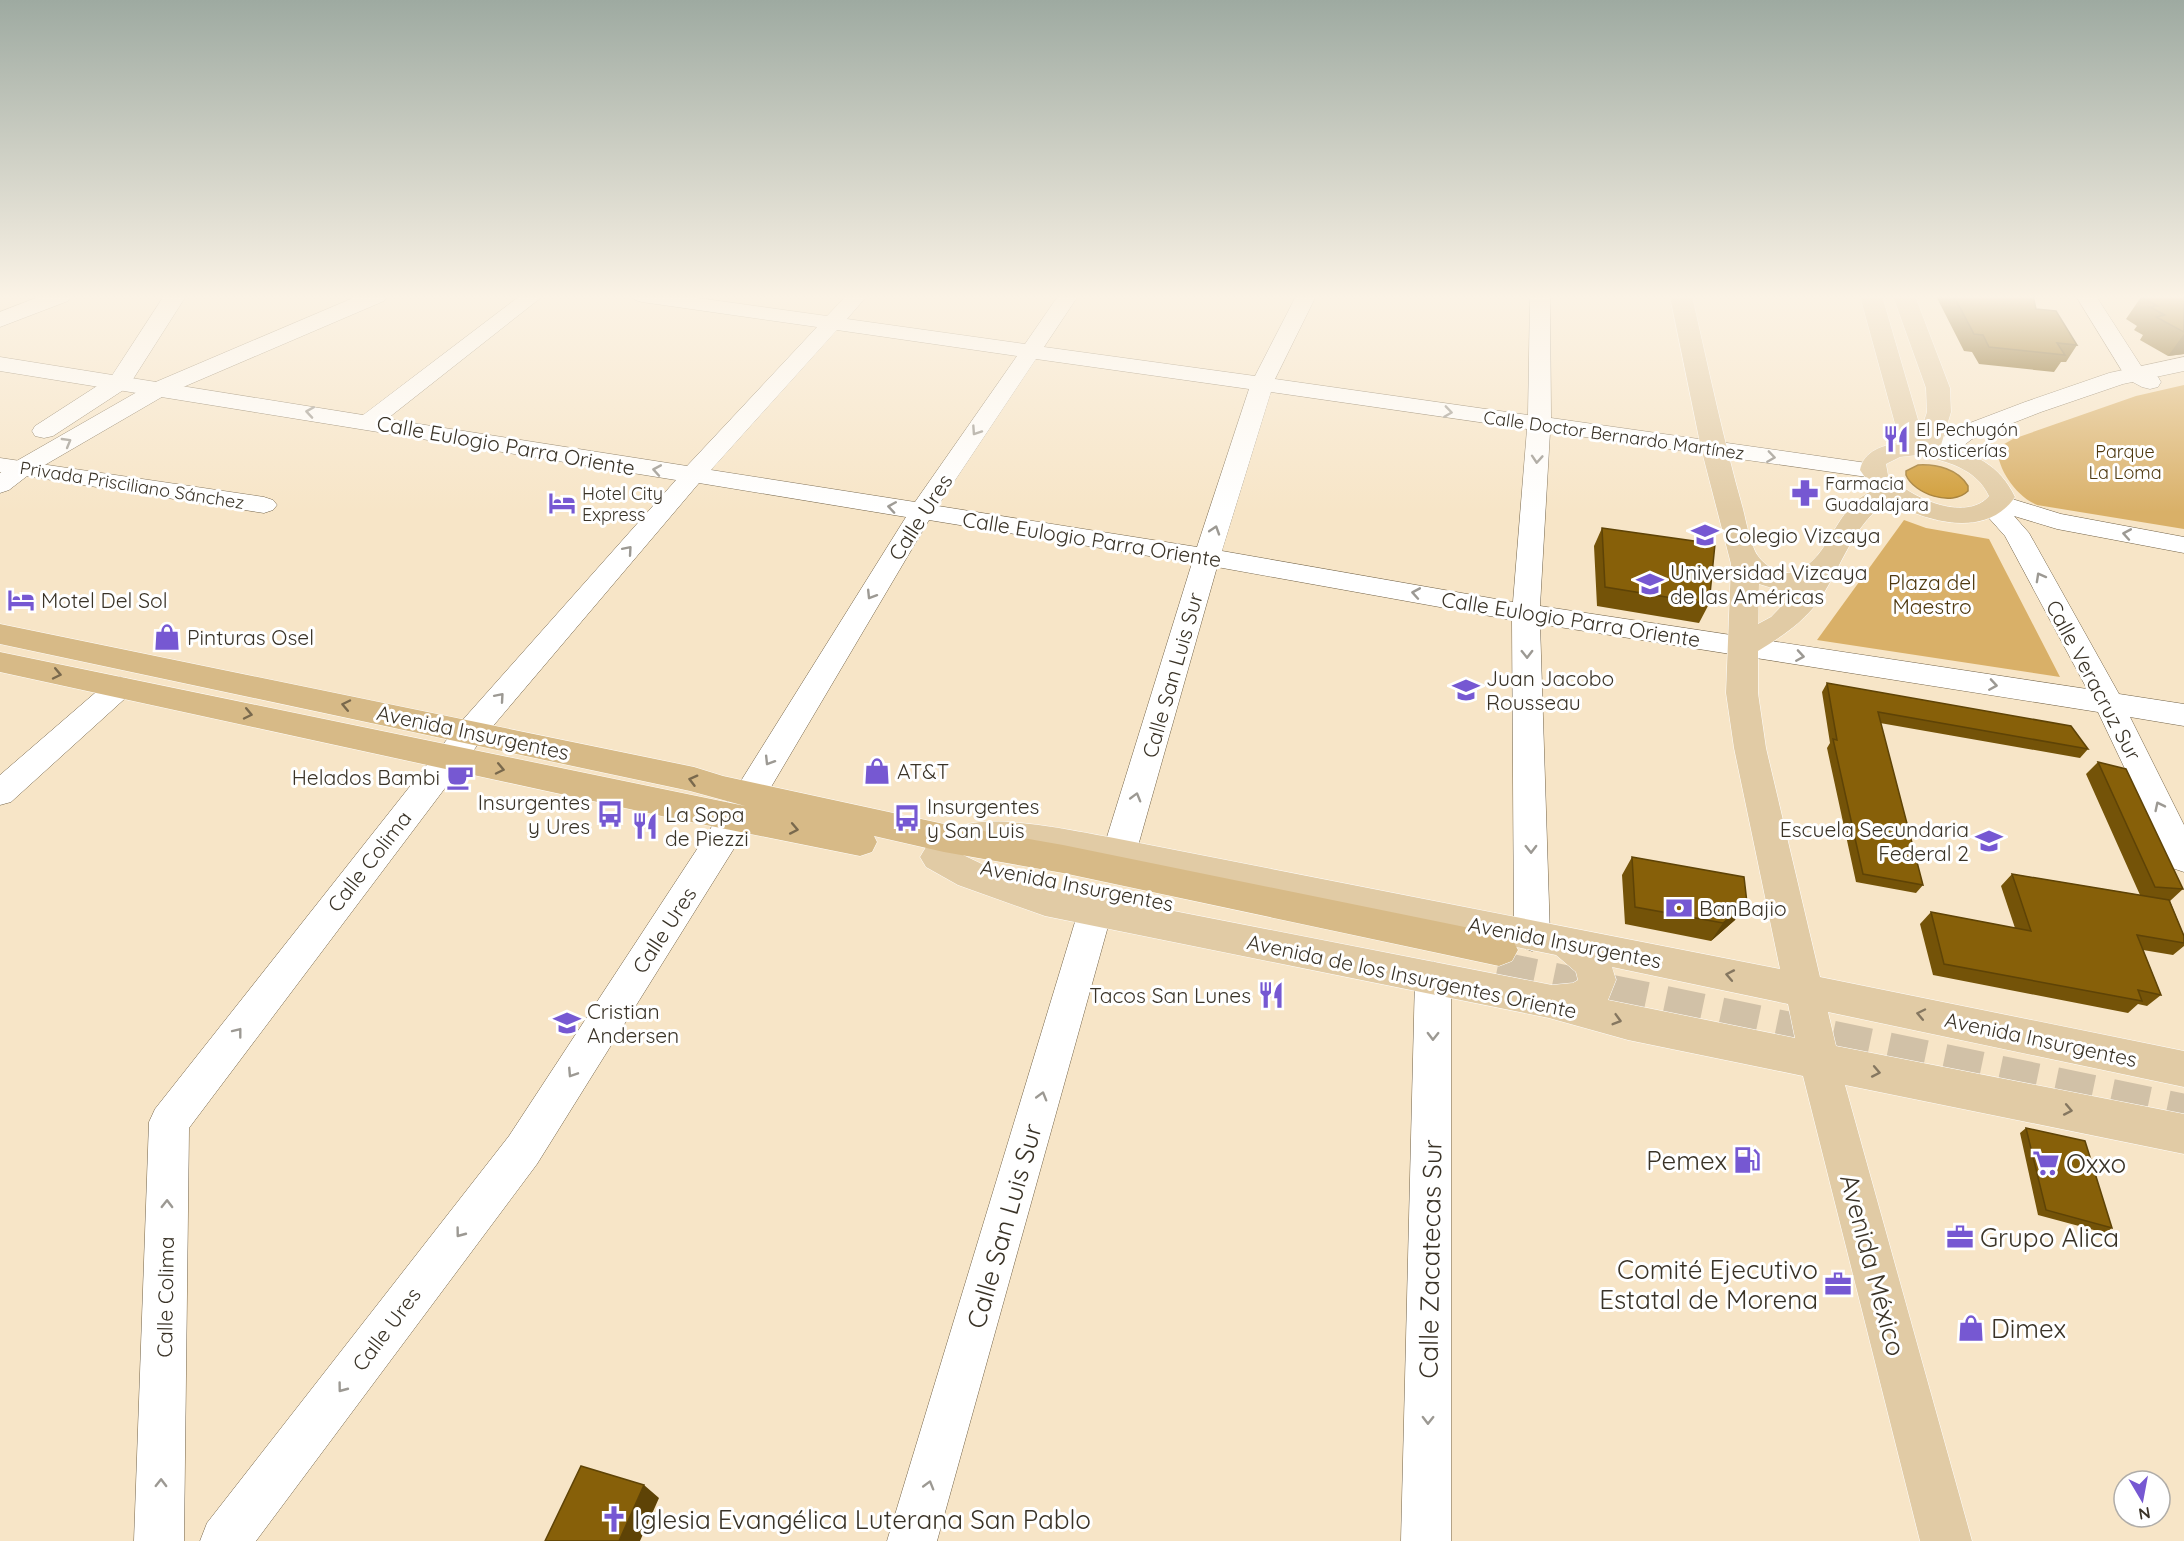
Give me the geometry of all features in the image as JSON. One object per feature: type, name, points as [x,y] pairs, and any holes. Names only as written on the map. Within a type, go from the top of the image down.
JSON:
[{"type":"highway","name":"Avenida Insurgentes","points":[[0,634],[460,744]]},
{"type":"highway","name":"Avenida Insurgentes","points":[[0,662],[120,687],[460,744],[694,779],[720,788],[743,806],[941,848],[1063,859],[1498,960]]},
{"type":"main road","points":[[0,485],[7,464],[120,382],[129,368]]},
{"type":"main road","points":[[7,464],[159,389],[208,368]]},
{"type":"main road","name":"Avenida México","points":[[1696,368],[1713,448],[1743,558],[1742,693],[1750,748],[1819,1060],[1946,1541]]},
{"type":"main road","points":[[1898,368],[1928,450]]},
{"type":"main road","points":[[1928,450],[1939,412],[1938,388],[1931,368]]},
{"type":"main road","points":[[1928,450],[1969,462],[1989,475],[1999,486],[2002,497],[1996,506],[1985,513],[1945,514],[1922,508],[1883,482],[1873,467],[1877,459],[1886,452],[1928,450],[1947,446],[1963,434],[2172,368]]},
{"type":"main road","points":[[1969,462],[1968,455],[1977,444],[2132,381],[2184,376]]},
{"type":"main road","points":[[1743,647],[1781,624],[1807,596],[1858,512],[1875,499],[1883,482]]},
{"type":"main road","points":[[1743,558],[1766,578],[1784,583],[1809,578],[1824,567]]},
{"type":"main road","name":"Avenida Insurgentes","points":[[1006,888],[971,874],[941,848],[974,835],[1032,838],[1119,853],[1803,989],[2184,1068]]},
{"type":"main road","name":"Avenida de los Insurgentes Oriente","points":[[1006,888],[1045,901],[1095,912],[1549,1001],[1628,1023],[2184,1134]]},
{"type":"main road","points":[[1548,938],[1579,949],[1587,957],[1594,968],[1595,987],[1591,994],[1580,1000],[1549,1001]]},
{"type":"street","name":"Calle Eulogio Parra Oriente","points":[[26,368],[1206,557],[1526,613],[2184,715]]},
{"type":"street","points":[[368,422],[439,368]]},
{"type":"street","name":"Calle Colima","points":[[159,1541],[169,1122],[460,744],[692,476],[791,368]]},
{"type":"street","name":"Calle Ures","points":[[225,1541],[523,1150],[743,806],[922,511],[1018,368]]},
{"type":"street","name":"Calle Doctor Bernardo Martínez","points":[[1152,368],[1539,425],[1713,448],[1883,482]]},
{"type":"street","name":"Calle San Luis Sur","points":[[1119,853],[1206,557],[1262,384],[1270,368]]},
{"type":"street","points":[[1539,368],[1539,425],[1526,613],[1548,938]]},
{"type":"street","points":[[2122,368],[2132,381]]},
{"type":"street","points":[[2125,368],[2132,381]]},
{"type":"street","name":"Privada Prisciliano Sánchez","points":[[7,464],[264,505]]},
{"type":"street","points":[[1996,506],[2057,521],[2184,545]]},
{"type":"street","name":"Calle Veracruz Sur","points":[[1996,506],[2016,533],[2108,703],[2184,859]]},
{"type":"street","points":[[0,793],[120,687]]},
{"type":"street","name":"Calle San Luis Sur","points":[[912,1541],[1095,912]]},
{"type":"street","name":"Calle Zacatecas Sur","points":[[1426,1541],[1433,978]]},
{"type":"green space","name":"Parque La Loma","points":[[2184,385],[2184,529],[2037,505],[2015,489],[2001,465],[1997,448],[2013,439],[2136,396]]},
{"type":"green space","name":"Plaza del Maestro","points":[[1904,520],[1926,528],[1989,539],[2060,677],[1817,640]]},
{"type":"shaded area","points":[[1918,465],[1932,465],[1959,475],[1968,486],[1968,491],[1953,498],[1925,493],[1910,482],[1906,475],[1906,471]]},
{"type":"building","name":"Universidad Vizcaya de las Américas","points":[[1602,528],[1715,544],[1709,604],[1605,587]]},
{"type":"building","points":[[1827,683],[2071,726],[2088,749],[1878,712],[1923,885],[1863,874],[1833,739],[1837,740]]},
{"type":"building","points":[[2098,762],[2126,769],[2183,889],[2155,887]]},
{"type":"building","points":[[1632,857],[1744,877],[1747,903],[1723,923],[1635,907]]},
{"type":"building","points":[[2012,874],[2169,900],[2184,936],[2184,943],[2137,935],[2161,995],[2138,990],[2142,1001],[1944,964],[1931,912],[2031,931]]},
{"type":"building","points":[[2026,1128],[2085,1141],[2112,1228],[2046,1210]]},
{"type":"building","points":[[581,1466],[644,1485],[619,1541],[545,1541]]},
{"type":"tunnel","points":[[1497,970],[2184,1113]]},
{"type":"place","name":"El Pechugón Rosticerías","points":[[1896,439]]},
{"type":"place","name":"Farmacia Guadalajara","points":[[1805,493]]},
{"type":"place","name":"Hotel City Express","points":[[562,503]]},
{"type":"place","name":"Colegio Vizcaya","points":[[1705,535]]},
{"type":"place","name":"Universidad Vizcaya de las Américas","points":[[1650,584]]},
{"type":"place","name":"Motel Del Sol","points":[[21,600]]},
{"type":"place","name":"Pinturas Osel","points":[[167,637]]},
{"type":"place","name":"Juan Jacobo Rousseau","points":[[1466,690]]},
{"type":"place","name":"AT&T","points":[[877,771]]},
{"type":"place","name":"Helados Bambi","points":[[460,777]]},
{"type":"place","name":"Insurgentes y Ures","points":[[610,814]]},
{"type":"place","name":"Insurgentes y San Luis","points":[[907,818]]},
{"type":"place","name":"La Sopa de Piezzi","points":[[645,826]]},
{"type":"place","name":"Escuela Secundaria Federal 2","points":[[1989,841]]},
{"type":"place","name":"BanBajio","points":[[1679,908]]},
{"type":"place","name":"Tacos San Lunes","points":[[1271,995]]},
{"type":"place","name":"Cristian Andersen","points":[[567,1023]]},
{"type":"place","name":"Pemex","points":[[1747,1160]]},
{"type":"place","name":"Oxxo","points":[[2046,1163]]},
{"type":"place","name":"Grupo Alica","points":[[1960,1237]]},
{"type":"place","name":"Comité Ejecutivo Estatal de Morena","points":[[1838,1284]]},
{"type":"place","name":"Dimex","points":[[1971,1328]]},
{"type":"place","name":"Iglesia Evangélica Luterana San Pablo","points":[[614,1519]]}]
